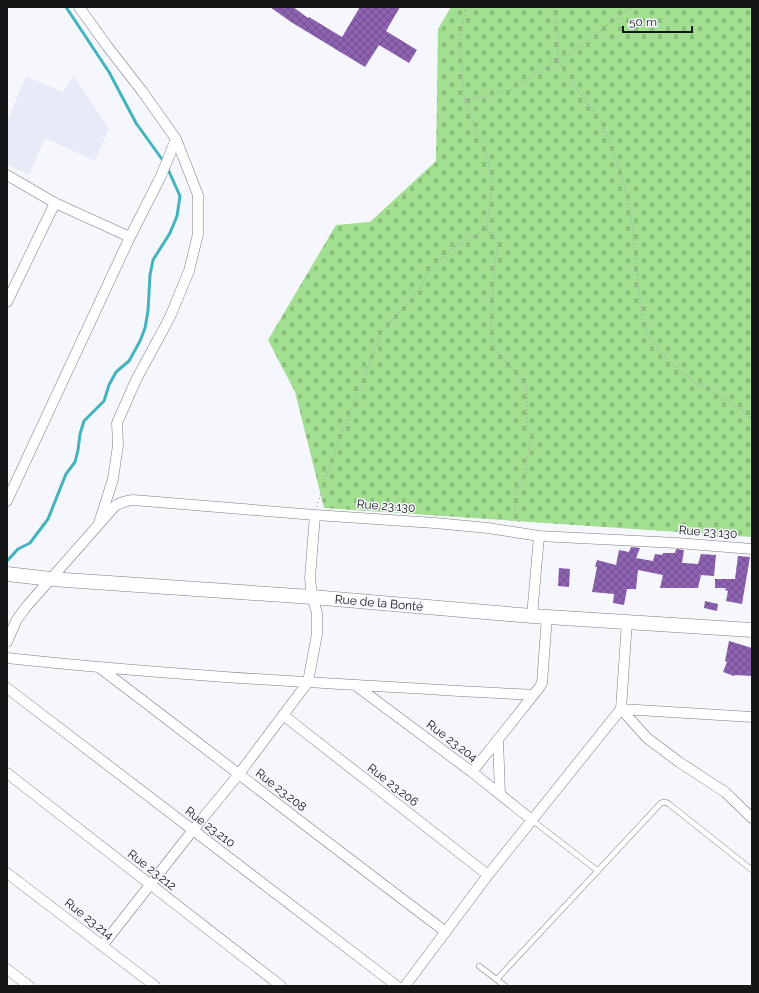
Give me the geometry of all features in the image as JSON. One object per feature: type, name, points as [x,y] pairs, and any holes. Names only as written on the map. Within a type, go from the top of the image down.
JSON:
[{"type":"street","points":[[79,7],[176,139],[198,194],[198,234],[189,271],[170,317],[136,380],[117,423],[118,445],[113,479],[97,527]]},
{"type":"street","points":[[7,502],[11,483],[160,176],[176,139]]},
{"type":"street","points":[[7,175],[55,203],[130,237]]},
{"type":"street","points":[[7,302],[55,203]]},
{"type":"street","name":"Rue 23.130","points":[[7,642],[16,621],[115,506],[121,502],[133,500],[435,523],[540,536],[677,543],[752,549]]},
{"type":"street","points":[[102,946],[149,884],[239,774],[308,682],[317,634],[317,613],[312,597],[310,578],[315,515]]},
{"type":"street","points":[[532,616],[540,536]]},
{"type":"street","name":"Rue de la Bonté","points":[[7,574],[26,577],[312,597],[532,616],[752,630]]},
{"type":"street","points":[[472,772],[542,682],[547,616]]},
{"type":"street","points":[[406,986],[488,875],[621,709],[627,621]]},
{"type":"street","points":[[7,658],[100,668],[533,695]]},
{"type":"street","name":"Rue 23.208","points":[[100,668],[446,932]]},
{"type":"street","name":"Rue 23.204","points":[[355,685],[472,772],[532,820]]},
{"type":"street","name":"Rue 23.210","points":[[7,688],[397,986]]},
{"type":"street","points":[[621,709],[752,717]]},
{"type":"street","points":[[621,709],[647,738],[679,762],[725,792],[752,818]]},
{"type":"street","name":"Rue 23.206","points":[[283,715],[488,875]]},
{"type":"street","points":[[498,739],[500,794]]},
{"type":"street","name":"Rue 23.212","points":[[7,773],[281,986]]},
{"type":"street","name":"Rue 23.214","points":[[7,873],[155,986]]},
{"type":"street","points":[[7,969],[29,986]]},
{"type":"lane","points":[[497,979],[661,803],[665,802],[752,870]]},
{"type":"lane","points":[[532,820],[598,871]]},
{"type":"lane","points":[[479,966],[505,986]]},
{"type":"path","points":[[466,7],[460,42],[464,100],[490,170],[492,185],[487,229],[494,237],[498,246],[490,321],[491,337],[495,349],[520,377],[527,391],[527,428],[531,438],[526,471],[514,502],[516,514],[524,534]]},
{"type":"path","points":[[552,7],[559,40],[557,60],[600,121],[622,176],[632,225],[642,321],[646,332],[661,354],[670,362],[691,379],[734,404],[752,420]]},
{"type":"path","points":[[464,100],[511,90],[557,60],[577,49],[631,7]]},
{"type":"path","points":[[315,515],[327,473],[382,333],[418,291],[431,267],[456,246],[487,229]]},
{"type":"shaded area","points":[[73,75],[109,128],[95,161],[45,138],[29,175],[7,165],[7,122],[26,76],[63,92]]},
{"type":"green space","points":[[451,7],[752,7],[752,537],[324,508],[295,392],[268,340],[336,225],[370,222],[436,161],[438,29]]},
{"type":"building","points":[[270,7],[293,7],[308,18],[309,17],[342,37],[360,7],[400,7],[386,31],[417,50],[409,63],[379,45],[365,67],[291,22]]},
{"type":"building","points":[[631,547],[640,548],[636,558],[653,561],[655,554],[662,555],[663,553],[675,553],[676,549],[684,550],[682,563],[698,564],[701,554],[716,555],[714,576],[701,575],[698,588],[660,588],[663,575],[638,570],[636,589],[627,589],[624,605],[613,603],[614,594],[592,592],[597,560],[616,565],[619,550],[629,552]]},
{"type":"building","points":[[738,556],[750,557],[742,604],[726,601],[728,591],[725,590],[726,588],[715,588],[715,579],[735,579]]},
{"type":"building","points":[[559,568],[570,569],[569,587],[558,586]]},
{"type":"building","points":[[705,601],[718,604],[717,611],[704,608]]},
{"type":"building","points":[[729,641],[752,648],[752,676],[734,676],[723,672],[727,662],[725,661]]},
{"type":"waterway","points":[[66,7],[109,72],[136,123],[164,162]]},
{"type":"waterway","points":[[7,561],[18,549],[30,543],[48,519],[66,474],[75,462],[84,421],[104,401],[109,385],[116,372],[129,361],[140,341],[145,328],[148,311],[150,275],[153,260],[170,233],[177,216],[180,196],[167,167]]}]
